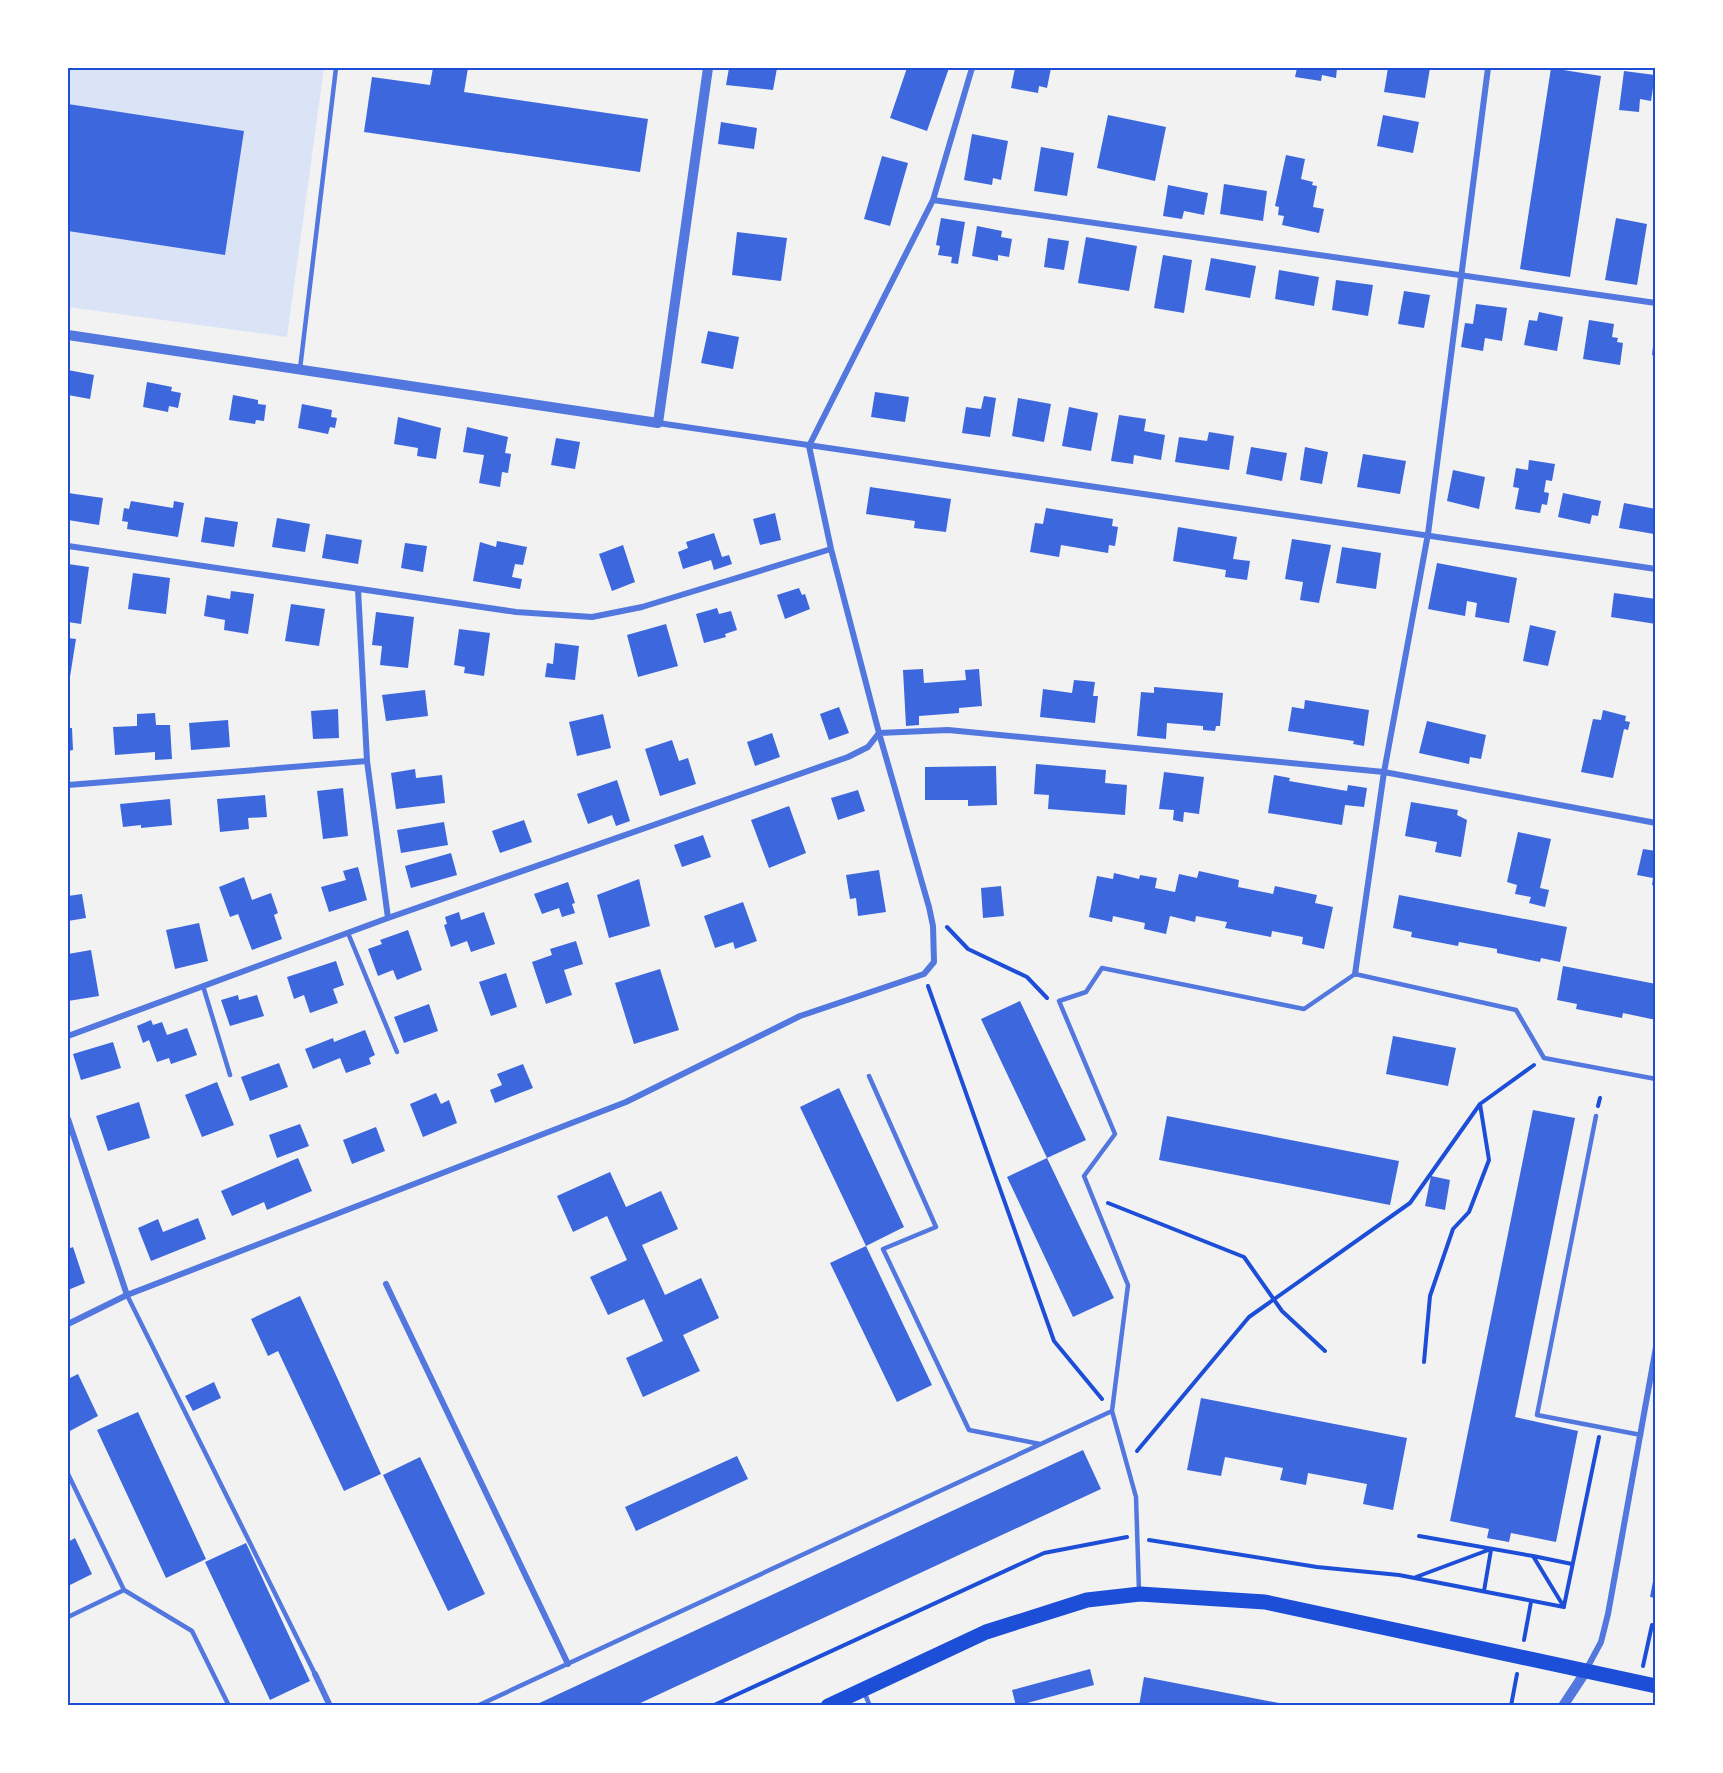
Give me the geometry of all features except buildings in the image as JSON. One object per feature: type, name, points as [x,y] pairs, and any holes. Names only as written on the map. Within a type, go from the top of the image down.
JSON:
[{"type":"main road","points":[[828,1706],[986,1632],[1088,1600],[1140,1594],[1265,1602],[1656,1686]]},
{"type":"street","points":[[658,423],[708,68]]},
{"type":"street","points":[[68,1324],[127,1295],[626,1102],[800,1016],[924,974],[934,962],[933,926],[929,907],[879,733],[831,549],[809,446],[933,200],[972,68]]},
{"type":"street","points":[[1354,974],[1384,772],[1428,534],[1488,68]]},
{"type":"street","points":[[933,200],[1656,303]]},
{"type":"street","points":[[68,335],[1656,569]]},
{"type":"street","points":[[68,546],[516,612],[592,617],[642,607],[831,549]]},
{"type":"street","points":[[358,589],[367,761],[388,918]]},
{"type":"street","points":[[68,1036],[388,918],[848,757],[868,747],[879,733],[948,730],[1384,772],[1656,823]]},
{"type":"street","points":[[68,785],[367,761]]},
{"type":"street","points":[[68,1119],[127,1295]]},
{"type":"street","points":[[386,1284],[568,1664]]},
{"type":"street","points":[[1563,1706],[1586,1671],[1600,1642],[1608,1614],[1652,1381],[1656,1347]]},
{"type":"street","points":[[315,1674],[330,1706]]},
{"type":"lane","points":[[300,370],[336,68]]},
{"type":"lane","points":[[348,933],[397,1052]]},
{"type":"lane","points":[[1140,1594],[1136,1497],[1112,1411],[1128,1285],[1084,1176],[1115,1134],[1059,1001],[1086,992],[1102,968],[1304,1009],[1354,974],[1516,1010],[1544,1058],[1656,1079]]},
{"type":"lane","points":[[203,986],[230,1075]]},
{"type":"lane","points":[[869,1076],[936,1227],[884,1248],[888,1259],[969,1430],[1040,1444]]},
{"type":"lane","points":[[1596,1116],[1537,1415],[1641,1435]]},
{"type":"lane","points":[[127,1295],[315,1674]]},
{"type":"lane","points":[[477,1706],[1112,1411]]},
{"type":"lane","points":[[68,1474],[124,1590],[192,1630],[229,1706]]},
{"type":"lane","points":[[68,1617],[124,1590]]},
{"type":"lane","points":[[863,1689],[870,1706]]},
{"type":"path","points":[[929,907],[968,949],[1027,977],[1047,998],[1059,1001]]},
{"type":"path","points":[[924,974],[1054,1341],[1112,1411]]},
{"type":"path","points":[[1127,1464],[1249,1317],[1410,1203],[1480,1104],[1544,1058]]},
{"type":"path","points":[[1424,1362],[1430,1296],[1453,1229],[1469,1212],[1489,1160],[1480,1104]]},
{"type":"path","points":[[1093,1198],[1244,1257],[1282,1311],[1326,1351]]},
{"type":"path","points":[[1564,1607],[1600,1428]]},
{"type":"path","points":[[712,1706],[1044,1553],[1129,1536],[1296,1564],[1414,1578],[1564,1607]]},
{"type":"path","points":[[1419,1536],[1572,1564]]},
{"type":"path","points":[[1414,1578],[1492,1549]]},
{"type":"path","points":[[1484,1592],[1492,1549]]},
{"type":"path","points":[[1533,1557],[1564,1607]]},
{"type":"path","points":[[1511,1706],[1531,1602]]},
{"type":"shaded area","points":[[68,68],[324,68],[287,337],[68,307]]}]
